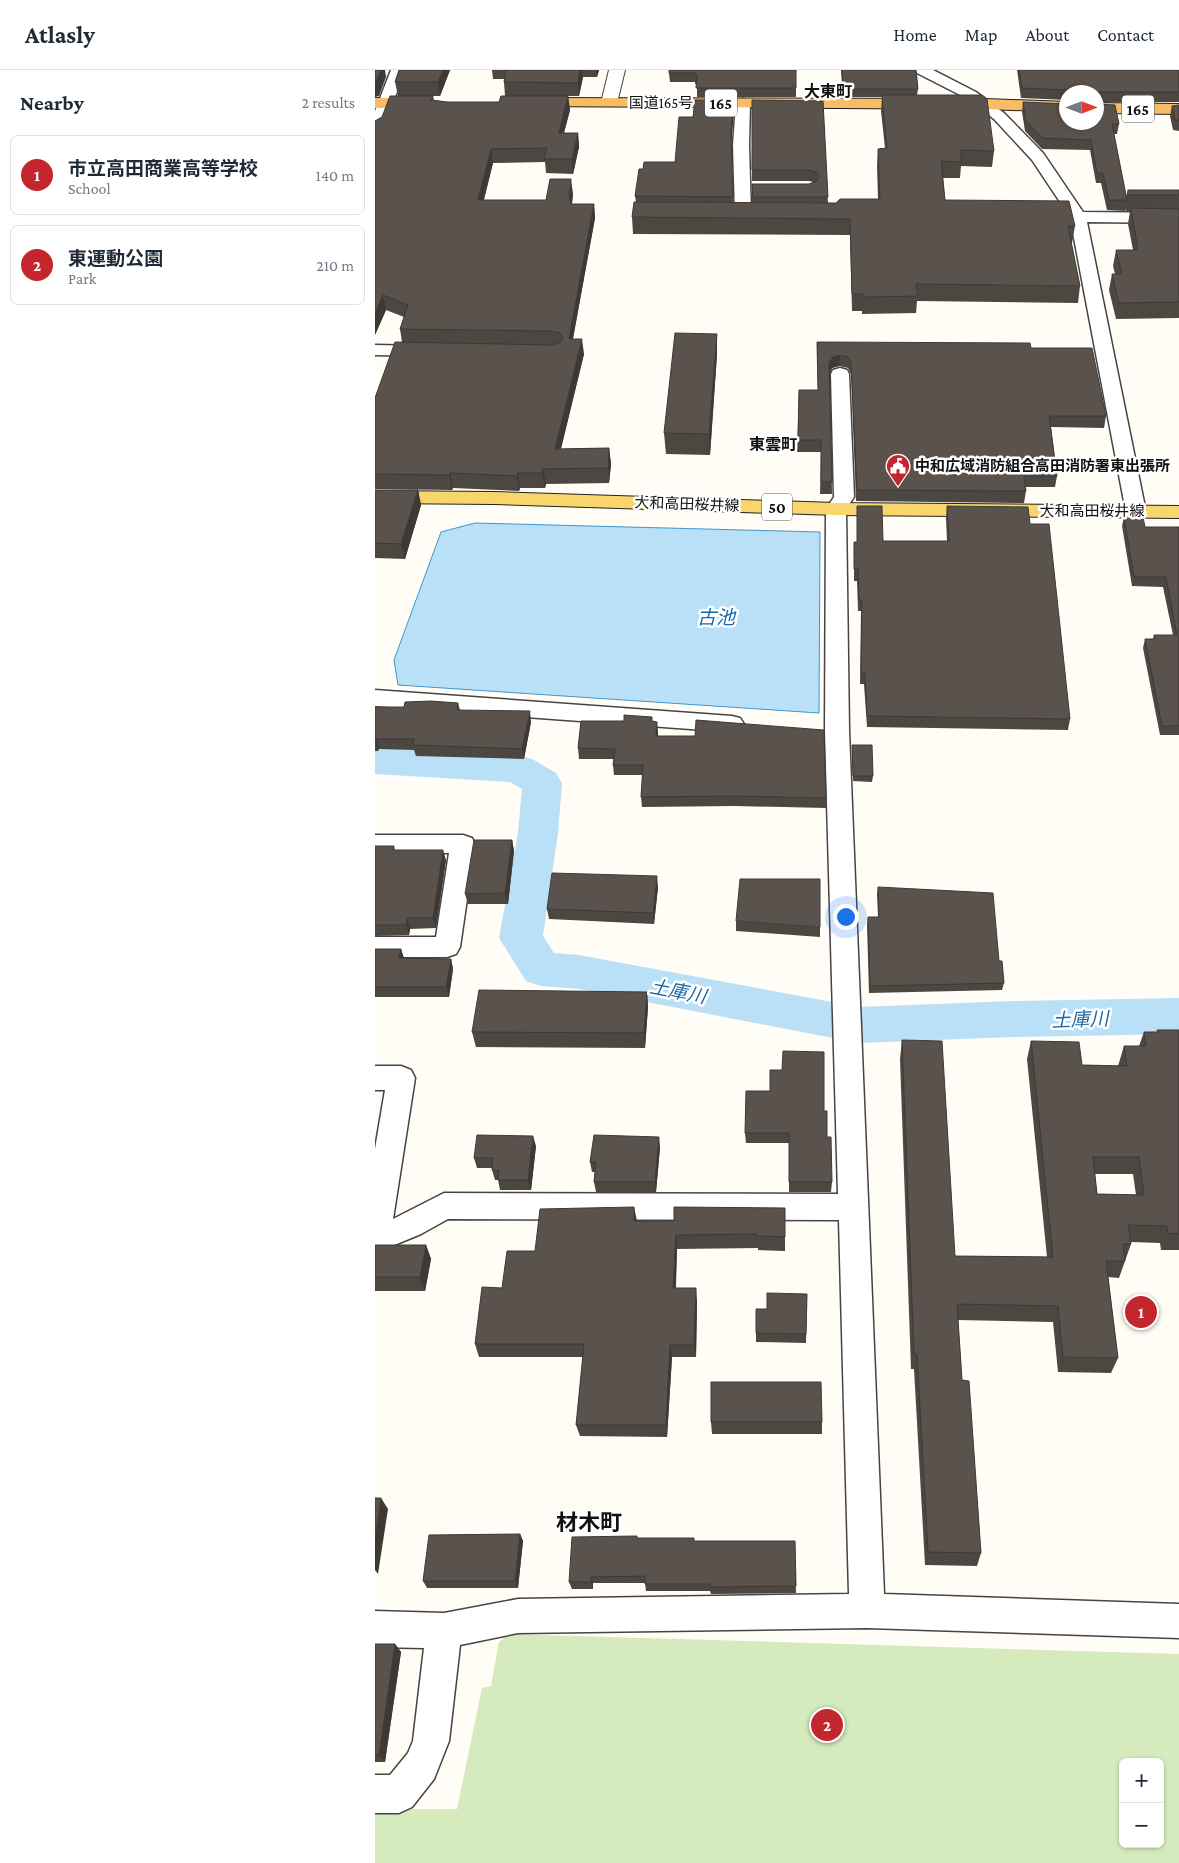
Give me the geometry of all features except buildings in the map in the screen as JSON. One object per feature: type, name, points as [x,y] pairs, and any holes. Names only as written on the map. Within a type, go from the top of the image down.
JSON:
[{"type":"highway","points":[[380,103],[444,103]]},
{"type":"highway","name":"国道165号","points":[[512,103],[986,104],[1059,107]]},
{"type":"highway","name":"165","points":[[1104,108],[1179,110]]},
{"type":"main road","name":"大和高田桜井線","points":[[375,497],[495,498],[836,509],[1179,512]]},
{"type":"street","points":[[609,103],[617,70]]},
{"type":"street","points":[[922,70],[986,104],[1020,136],[1065,192],[1078,217],[1136,512]]},
{"type":"street","points":[[375,130],[380,103],[398,71],[383,71]]},
{"type":"street","points":[[743,103],[741,145],[743,214]]},
{"type":"street","points":[[742,188],[761,188]]},
{"type":"street","points":[[725,214],[763,214]]},
{"type":"street","points":[[1078,217],[1179,218]]},
{"type":"street","points":[[375,350],[445,351]]},
{"type":"street","points":[[841,374],[844,497],[836,509],[827,731],[844,949],[867,1611]]},
{"type":"street","points":[[375,698],[748,725]]},
{"type":"street","points":[[375,844],[463,844],[447,947],[375,947]]},
{"type":"street","points":[[375,1078],[401,1078],[375,1238],[411,1225],[444,1206],[852,1207]]},
{"type":"street","points":[[375,1629],[444,1631],[518,1616],[867,1611],[1179,1621]]},
{"type":"street","points":[[375,1794],[399,1794],[421,1766],[431,1741],[444,1631]]},
{"type":"green space","points":[[509,1634],[1179,1654],[1179,1863],[375,1863],[375,1809],[457,1809],[482,1688],[491,1686],[499,1642]]},
{"type":"water","name":"古池","points":[[475,523],[820,532],[819,713],[398,685],[394,660],[441,532]]},
{"type":"waterway","name":"土庫川","points":[[375,760],[518,769],[542,783],[538,833],[521,938],[541,969],[579,972],[859,1025],[1013,1019],[1179,1016]]},
{"type":"place","name":"中和広域消防組合高田消防署東出張所","points":[[898,487]]},
{"type":"place","name":"市立高田商業高等学校","points":[[1141,1312]]},
{"type":"place","name":"東運動公園","points":[[827,1725]]},
{"type":"district","name":"大東町","points":[[828,91]]},
{"type":"district","name":"東雲町","points":[[773,444]]},
{"type":"district","name":"材木町","points":[[589,1522]]}]
